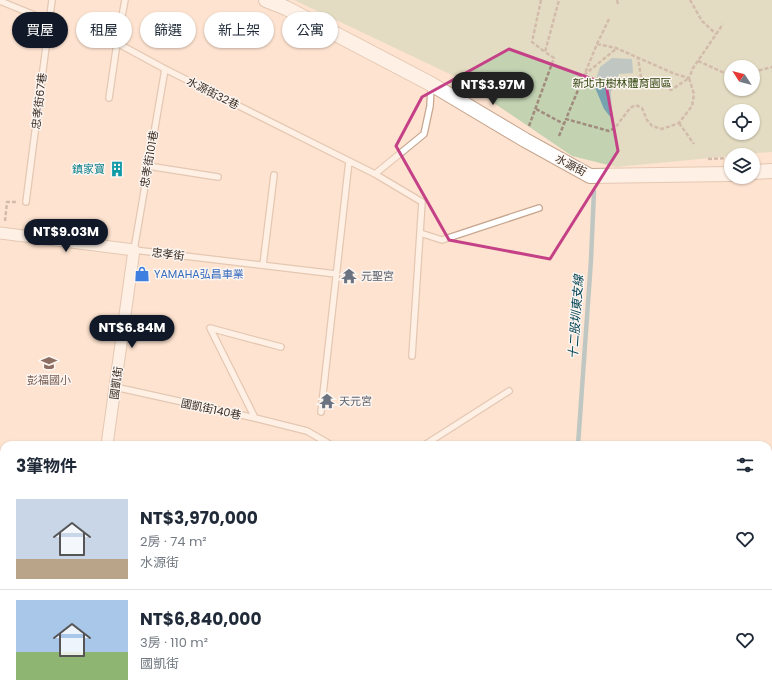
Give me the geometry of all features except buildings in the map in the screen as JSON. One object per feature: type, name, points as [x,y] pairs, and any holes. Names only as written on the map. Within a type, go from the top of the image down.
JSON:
[{"type":"street","name":"水源街","points":[[266,0],[286,8],[431,84],[524,140],[590,176],[724,174]]},
{"type":"street","points":[[760,172],[772,171]]},
{"type":"street","name":"忠孝街","points":[[2,234],[134,250]]},
{"type":"street","name":"國凱街","points":[[108,441],[134,250]]},
{"type":"lane","name":"忠孝街67巷","points":[[50,12],[52,0]]},
{"type":"lane","points":[[123,12],[125,0]]},
{"type":"lane","points":[[0,1],[27,12]]},
{"type":"lane","name":"忠孝街67巷","points":[[26,202],[46,48]]},
{"type":"lane","points":[[109,98],[116,48]]},
{"type":"lane","name":"水源街32巷","points":[[126,48],[165,69],[375,174]]},
{"type":"lane","name":"忠孝街101巷","points":[[134,250],[165,69]]},
{"type":"lane","points":[[412,356],[422,202],[375,174],[424,134],[430,106],[431,84]]},
{"type":"lane","points":[[321,412],[349,161]]},
{"type":"lane","points":[[148,166],[218,177]]},
{"type":"lane","points":[[263,265],[274,175]]},
{"type":"lane","points":[[420,233],[442,240],[539,208]]},
{"type":"lane","name":"忠孝街","points":[[134,250],[336,274]]},
{"type":"lane","points":[[255,418],[210,328],[281,347]]},
{"type":"lane","name":"國凱街140巷","points":[[115,388],[255,418],[307,431],[324,441]]},
{"type":"lane","points":[[431,441],[509,391]]},
{"type":"path","points":[[524,140],[554,58],[532,42],[541,0]]},
{"type":"path","points":[[545,52],[559,0]]},
{"type":"path","points":[[690,0],[702,21],[716,34]]},
{"type":"path","points":[[559,136],[597,44],[610,19]]},
{"type":"path","points":[[638,58],[641,77],[647,84],[660,84],[671,90],[689,78],[693,68],[723,24]]},
{"type":"path","points":[[597,44],[616,48],[675,74],[689,78]]},
{"type":"path","points":[[584,76],[616,48]]},
{"type":"path","points":[[698,61],[724,73]]},
{"type":"path","points":[[760,70],[772,67]]},
{"type":"path","points":[[566,119],[609,131],[615,128],[630,108],[636,105],[642,108],[647,120],[652,126],[662,129],[679,123],[692,106],[694,94],[689,78]]},
{"type":"path","points":[[536,109],[564,124]]},
{"type":"path","points":[[679,123],[694,144]]},
{"type":"path","points":[[701,159],[724,158]]},
{"type":"path","points":[[2,234],[7,202],[26,202]]},
{"type":"highlighted area","points":[[509,49],[606,84],[618,151],[550,259],[449,240],[396,146],[422,97]]},
{"type":"green space","name":"新北市樹林體育園區","points":[[294,0],[772,0],[772,152],[760,153],[760,148],[724,148],[724,157],[616,167],[572,156],[454,76],[338,21],[338,12],[319,12]]},
{"type":"water","points":[[612,58],[632,59],[633,73],[619,74],[611,92],[612,119],[604,109],[594,85],[600,67]]},
{"type":"waterway","name":"十二股圳東支線","points":[[578,441],[591,260],[594,191]]},
{"type":"place","name":"鎮家寶","points":[[117,169]]},
{"type":"place","name":"YAMAHA弘昌車業","points":[[142,274]]},
{"type":"place","name":"元聖宮","points":[[349,276]]},
{"type":"place","name":"彭福國小","points":[[49,363]]},
{"type":"place","name":"天元宮","points":[[327,401]]}]
